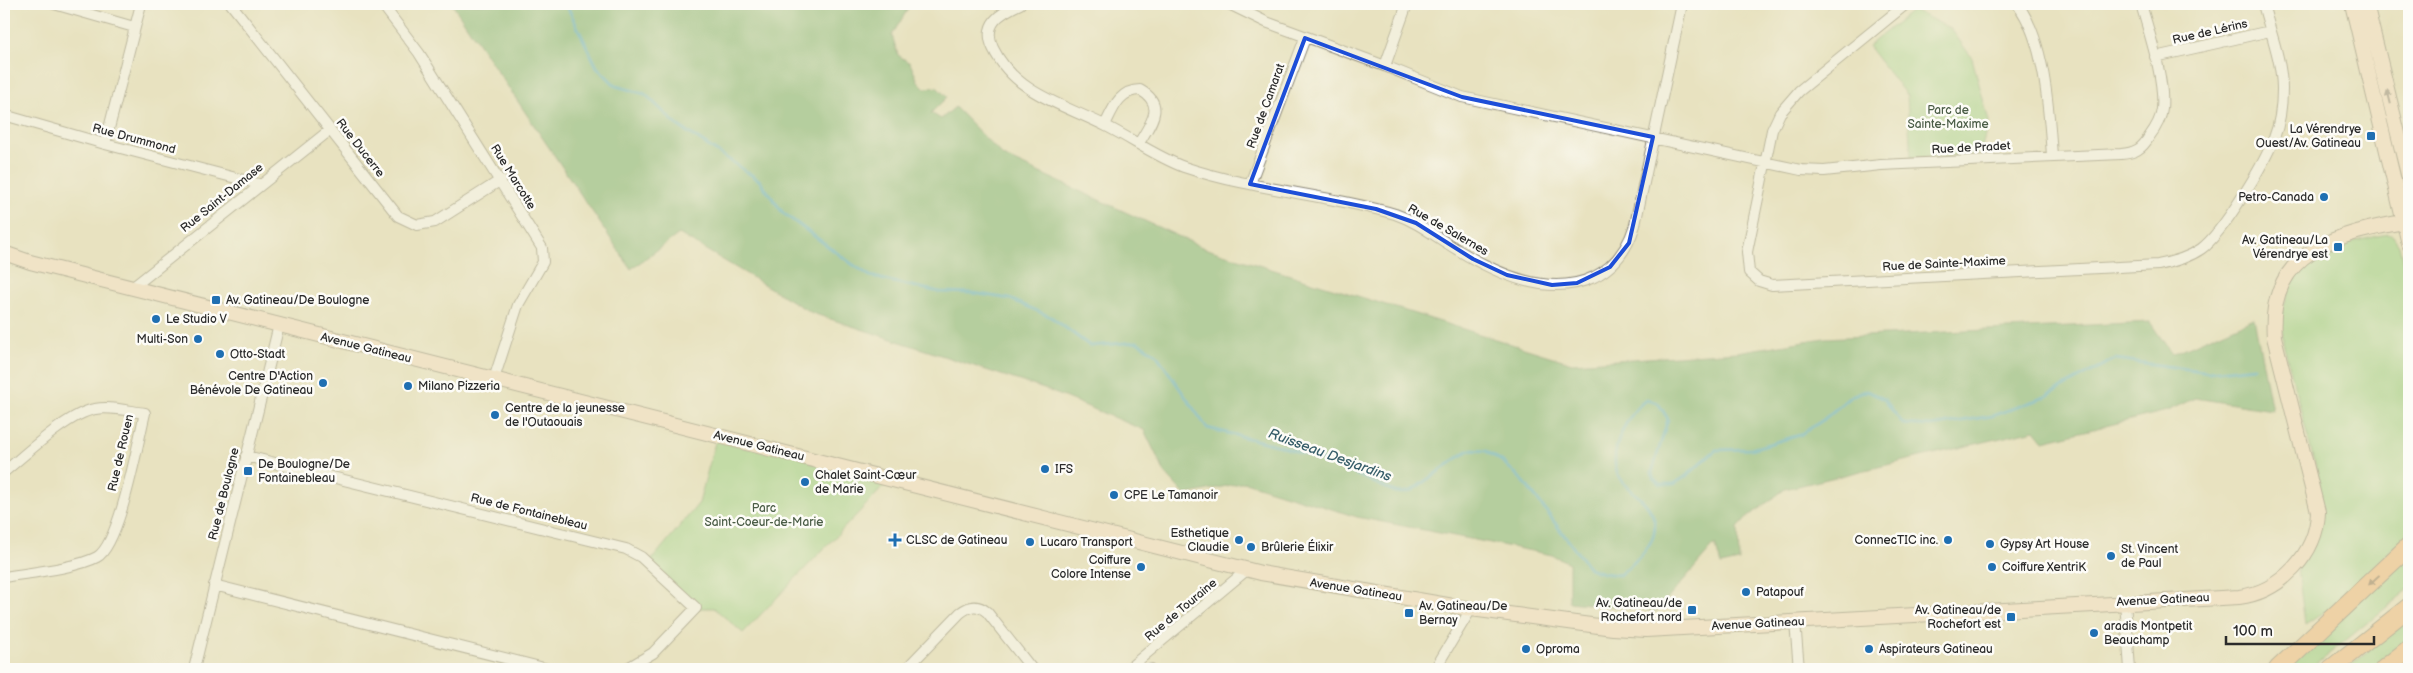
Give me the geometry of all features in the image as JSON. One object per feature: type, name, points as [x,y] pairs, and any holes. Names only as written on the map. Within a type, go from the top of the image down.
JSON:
[{"type":"highway","points":[[2278,669],[2409,546]]},
{"type":"highway","points":[[2331,669],[2409,607]]},
{"type":"highway","points":[[2384,669],[2409,649]]},
{"type":"street","points":[[54,4],[134,27]]},
{"type":"street","points":[[105,144],[141,4]]},
{"type":"street","name":"Rue Ducerre","points":[[230,4],[398,216],[417,225],[435,222],[501,180]]},
{"type":"street","name":"Rue Marcotte","points":[[382,4],[419,53],[501,180],[542,248],[544,262],[514,313],[494,379]]},
{"type":"street","name":"Rue de Salernes","points":[[1020,4],[1002,12],[990,26],[992,46],[1004,66],[1023,85],[1044,98],[1105,125],[1182,166],[1250,184],[1395,214],[1416,223],[1473,259],[1507,274],[1537,283],[1566,285],[1600,274],[1610,267],[1624,252],[1635,225],[1682,4]]},
{"type":"street","points":[[1229,4],[1305,38],[1385,66],[1462,98],[1653,137]]},
{"type":"street","points":[[1385,66],[1407,4]]},
{"type":"street","name":"Rue de Sainte-Maxime","points":[[1906,4],[1791,99],[1776,121],[1765,162],[1747,260],[1749,272],[1753,278],[1765,284],[2070,270],[2171,262],[2200,250],[2216,236],[2270,149],[2278,124],[2282,88],[2279,64],[2263,4]]},
{"type":"street","points":[[2016,4],[2033,34],[2046,92],[2052,156]]},
{"type":"street","name":"Rue de Pradet","points":[[1653,137],[1801,170],[1824,171],[1881,165],[2121,154],[2140,149],[2156,127],[2162,110],[2155,57],[2141,4]]},
{"type":"street","points":[[2352,4],[2406,221],[2409,244]]},
{"type":"street","points":[[2366,4],[2409,178]]},
{"type":"street","name":"Rue de Lérins","points":[[2155,57],[2270,30]]},
{"type":"street","name":"Rue de Camarat","points":[[1250,184],[1305,38]]},
{"type":"street","points":[[1105,125],[1122,96],[1128,92],[1140,90],[1151,99],[1155,112],[1154,119],[1139,143]]},
{"type":"street","name":"Rue Drummond","points":[[4,115],[105,144],[259,184]]},
{"type":"street","name":"Rue Saint-Damase","points":[[132,288],[259,184],[330,130]]},
{"type":"street","name":"Avenue Gatineau","points":[[4,253],[30,262],[132,288],[1248,569],[1313,583],[1471,609],[1630,630],[2252,595],[2273,586],[2289,573],[2303,556],[2314,537],[2318,512],[2277,352],[2274,322],[2277,298],[2292,270],[2321,244],[2345,234],[2406,221]]},
{"type":"street","name":"Rue de Boulogne","points":[[194,669],[279,325]]},
{"type":"street","name":"Rue de Rouen","points":[[4,472],[69,421],[84,412],[102,408],[145,413],[116,530],[102,554],[78,563],[4,577]]},
{"type":"street","name":"Rue de Fontainebleau","points":[[246,456],[635,553],[696,608],[653,652],[626,669]]},
{"type":"street","name":"Rue de Touraine","points":[[1130,668],[1248,569]]},
{"type":"street","points":[[214,585],[548,669]]},
{"type":"street","points":[[2125,602],[2130,669]]},
{"type":"street","points":[[906,669],[960,612],[970,606],[977,606],[987,612],[1032,669]]},
{"type":"street","points":[[1435,669],[1471,609]]},
{"type":"street","points":[[1795,622],[1799,669]]},
{"type":"street","points":[[1130,668],[1151,669]]},
{"type":"highlighted area","points":[[1305,38],[1462,97],[1653,137],[1629,243],[1610,267],[1577,283],[1552,285],[1507,275],[1473,259],[1416,223],[1376,209],[1250,184]]},
{"type":"green space","points":[[452,4],[911,4],[892,35],[898,55],[910,63],[918,81],[925,88],[937,87],[947,97],[931,113],[941,119],[955,107],[1003,156],[1204,248],[1572,363],[1737,352],[1824,338],[2150,322],[2172,354],[2254,318],[2272,410],[2195,398],[2167,411],[2044,441],[2035,430],[1785,489],[1747,518],[1738,528],[1739,561],[1721,565],[1715,544],[1657,611],[1569,602],[1569,563],[1552,555],[1357,517],[1245,482],[1185,495],[1165,473],[1144,430],[1047,390],[812,313],[679,234],[631,269]]},
{"type":"green space","name":"Parc de Sainte-Maxime","points":[[1913,10],[1951,29],[1972,58],[1989,121],[1980,154],[1911,158],[1907,96],[1868,46]]},
{"type":"green space","points":[[2387,234],[2393,236],[2399,245],[2409,290],[2409,533],[2329,609],[2305,625],[2298,569],[2321,499],[2318,476],[2283,342],[2282,311],[2289,290],[2296,277],[2321,253],[2351,242]]},
{"type":"green space","name":"Parc Saint-Coeur-de-Marie","points":[[717,435],[891,479],[743,633],[714,608],[696,608],[649,563],[699,503]]},
{"type":"green space","points":[[2409,553],[2409,589],[2310,669],[2286,669]]},
{"type":"green space","points":[[2409,619],[2409,638],[2370,669],[2346,669]]},
{"type":"waterway","name":"Ruisseau Desjardins","points":[[566,4],[597,67],[616,86],[645,94],[677,125],[759,180],[783,213],[870,276],[939,292],[973,293],[1010,299],[1051,317],[1090,346],[1137,342],[1156,354],[1207,428],[1280,446],[1328,462],[1395,492],[1411,491],[1469,450],[1486,451],[1503,462],[1524,482],[1589,568],[1603,573],[1619,575],[1644,552],[1654,534],[1655,524],[1652,514],[1645,503],[1620,478],[1616,469],[1615,458],[1620,436],[1625,425],[1639,406],[1646,400],[1658,403],[1668,419],[1652,472],[1653,478],[1660,484],[1674,484],[1716,450],[1751,449],[1800,435],[1823,420],[1851,396],[1861,392],[1867,391],[1884,399],[1903,424],[1931,426],[1992,416],[2045,397],[2115,359],[2209,372],[2254,367]]},
{"type":"place","name":"La Vérendrye Ouest/Av. Gatineau","points":[[2371,136]]},
{"type":"place","name":"Petro-Canada","points":[[2324,197]]},
{"type":"place","name":"Av. Gatineau/La Vérendrye est","points":[[2338,247]]},
{"type":"place","name":"Av. Gatineau/De Boulogne","points":[[216,300]]},
{"type":"place","name":"Le Studio V","points":[[156,319]]},
{"type":"place","name":"Multi-Son","points":[[198,339]]},
{"type":"place","name":"Otto-Stadt","points":[[220,354]]},
{"type":"place","name":"Centre D'Action Bénévole De Gatineau","points":[[323,383]]},
{"type":"place","name":"Milano Pizzeria","points":[[408,386]]},
{"type":"place","name":"Centre de la jeunesse de l'Outaouais","points":[[495,415]]},
{"type":"place","name":"IFS","points":[[1045,469]]},
{"type":"place","name":"De Boulogne/De Fontainebleau","points":[[248,471]]},
{"type":"place","name":"Chalet Saint-Cœur de Marie","points":[[805,482]]},
{"type":"place","name":"CPE Le Tamanoir","points":[[1114,495]]},
{"type":"place","name":"CLSC de Gatineau","points":[[895,540]]},
{"type":"place","name":"Esthetique Claudie","points":[[1239,540]]},
{"type":"place","name":"ConnecTIC inc.","points":[[1948,540]]},
{"type":"place","name":"Lucaro Transport","points":[[1030,542]]},
{"type":"place","name":"Gypsy Art House","points":[[1990,544]]},
{"type":"place","name":"Brûlerie Élixir","points":[[1251,547]]},
{"type":"place","name":"St. Vincent de Paul","points":[[2111,556]]},
{"type":"place","name":"Coiffure Colore Intense","points":[[1141,567]]},
{"type":"place","name":"Coiffure XentriK","points":[[1992,567]]},
{"type":"place","name":"Patapouf","points":[[1746,592]]},
{"type":"place","name":"Av. Gatineau/de Rochefort nord","points":[[1692,610]]},
{"type":"place","name":"Av. Gatineau/De Bernay","points":[[1409,613]]},
{"type":"place","name":"Av. Gatineau/de Rochefort est","points":[[2011,617]]},
{"type":"place","name":"aradis Montpetit Beauchamp","points":[[2094,633]]},
{"type":"place","name":"Oproma","points":[[1526,649]]},
{"type":"place","name":"Aspirateurs Gatineau","points":[[1869,649]]}]
